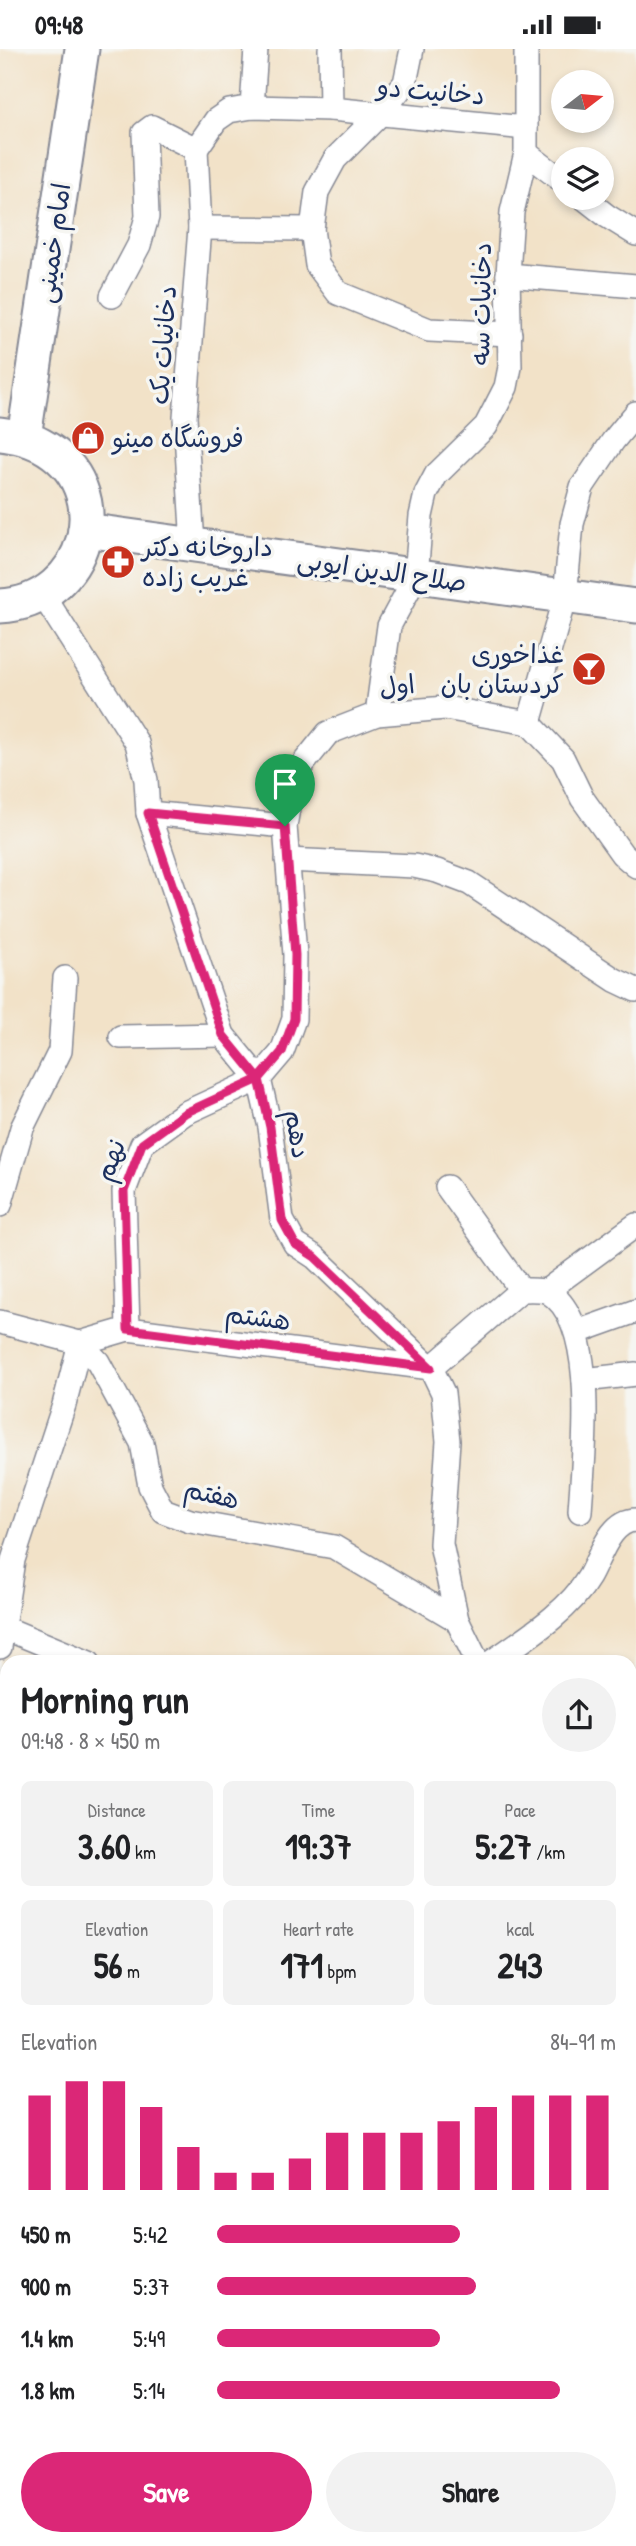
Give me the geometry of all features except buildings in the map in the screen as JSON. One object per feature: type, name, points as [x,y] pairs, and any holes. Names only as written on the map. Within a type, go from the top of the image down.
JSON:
[{"type":"main road","name":"امام خمینی","points":[[12,436],[82,49]]},
{"type":"main road","points":[[1,610],[43,595],[59,583],[72,568],[81,550],[85,530],[81,491],[72,473],[51,451],[12,436]]},
{"type":"main road","name":"صلاح الدین ایوبی","points":[[85,530],[636,606]]},
{"type":"street","points":[[252,107],[256,49]]},
{"type":"street","points":[[330,49],[331,109]]},
{"type":"street","points":[[412,49],[405,83],[379,115],[335,159],[317,192],[312,229],[317,265],[338,292],[429,330],[510,334]]},
{"type":"street","name":"دخانیات سه","points":[[377,715],[389,626],[416,576],[421,516],[426,494],[436,475],[466,449],[486,426],[506,387],[510,367],[508,275],[512,212],[526,153],[526,49]]},
{"type":"street","name":"دخانیت دو","points":[[196,149],[216,120],[229,111],[252,107],[331,109],[526,128]]},
{"type":"street","points":[[112,296],[139,245],[146,217],[144,133],[152,127],[196,149]]},
{"type":"street","name":"دخانیات یک","points":[[193,545],[185,417],[200,227],[196,149]]},
{"type":"street","points":[[526,153],[551,172]]},
{"type":"street","points":[[599,210],[636,234]]},
{"type":"street","points":[[200,227],[312,229]]},
{"type":"street","points":[[508,275],[636,286]]},
{"type":"street","points":[[636,413],[582,487],[572,524],[565,596],[529,723],[563,759],[582,798],[622,854],[636,866]]},
{"type":"street","name":"دهم","points":[[43,595],[137,743],[146,780],[148,813],[223,1035],[259,1079],[270,1127],[282,1220],[295,1244],[315,1257],[431,1368],[443,1393],[448,1441],[441,1544],[457,1620],[474,1655]]},
{"type":"street","name":"اول","points":[[259,1079],[282,1052],[294,1019],[295,955],[285,826],[294,775],[328,733],[377,715],[445,708],[529,723]]},
{"type":"street","points":[[148,813],[285,826]]},
{"type":"street","points":[[287,860],[414,866],[437,871],[469,883],[615,980],[636,990]]},
{"type":"street","points":[[0,1205],[22,1128],[60,1051],[65,978]]},
{"type":"street","points":[[121,1037],[223,1035]]},
{"type":"street","name":"نهم","points":[[128,1329],[124,1191],[142,1144],[185,1113],[259,1079]]},
{"type":"street","points":[[447,1187],[521,1290]]},
{"type":"street","points":[[546,1291],[636,1226]]},
{"type":"street","points":[[431,1368],[521,1290],[546,1291],[562,1303],[578,1332],[584,1380],[586,1415],[580,1511]]},
{"type":"street","points":[[578,1332],[636,1311]]},
{"type":"street","points":[[0,1322],[79,1343],[64,1405],[13,1560],[1,1634],[65,1655]]},
{"type":"street","name":"هشتم","points":[[79,1343],[128,1329],[431,1368]]},
{"type":"street","name":"هفتم","points":[[79,1343],[98,1362],[142,1443],[149,1486],[163,1511],[190,1521],[334,1547],[457,1620]]},
{"type":"street","points":[[584,1380],[636,1374]]},
{"type":"street","points":[[502,1655],[560,1611],[588,1579],[614,1532],[622,1523],[636,1520]]},
{"type":"place","name":"فروشگاه مینو","points":[[88,438]]},
{"type":"place","name":"داروخانه دکتر غریب زاده","points":[[118,562]]},
{"type":"place","name":"غذاخوری کردستان بان","points":[[589,669]]},
{"type":"route","points":[[285,826],[148,813],[223,1035],[259,1079],[270,1127],[282,1220],[295,1244],[315,1257],[431,1368],[128,1329],[124,1191],[142,1144],[185,1113],[259,1079],[282,1052],[294,1019],[295,955],[285,826]]}]
